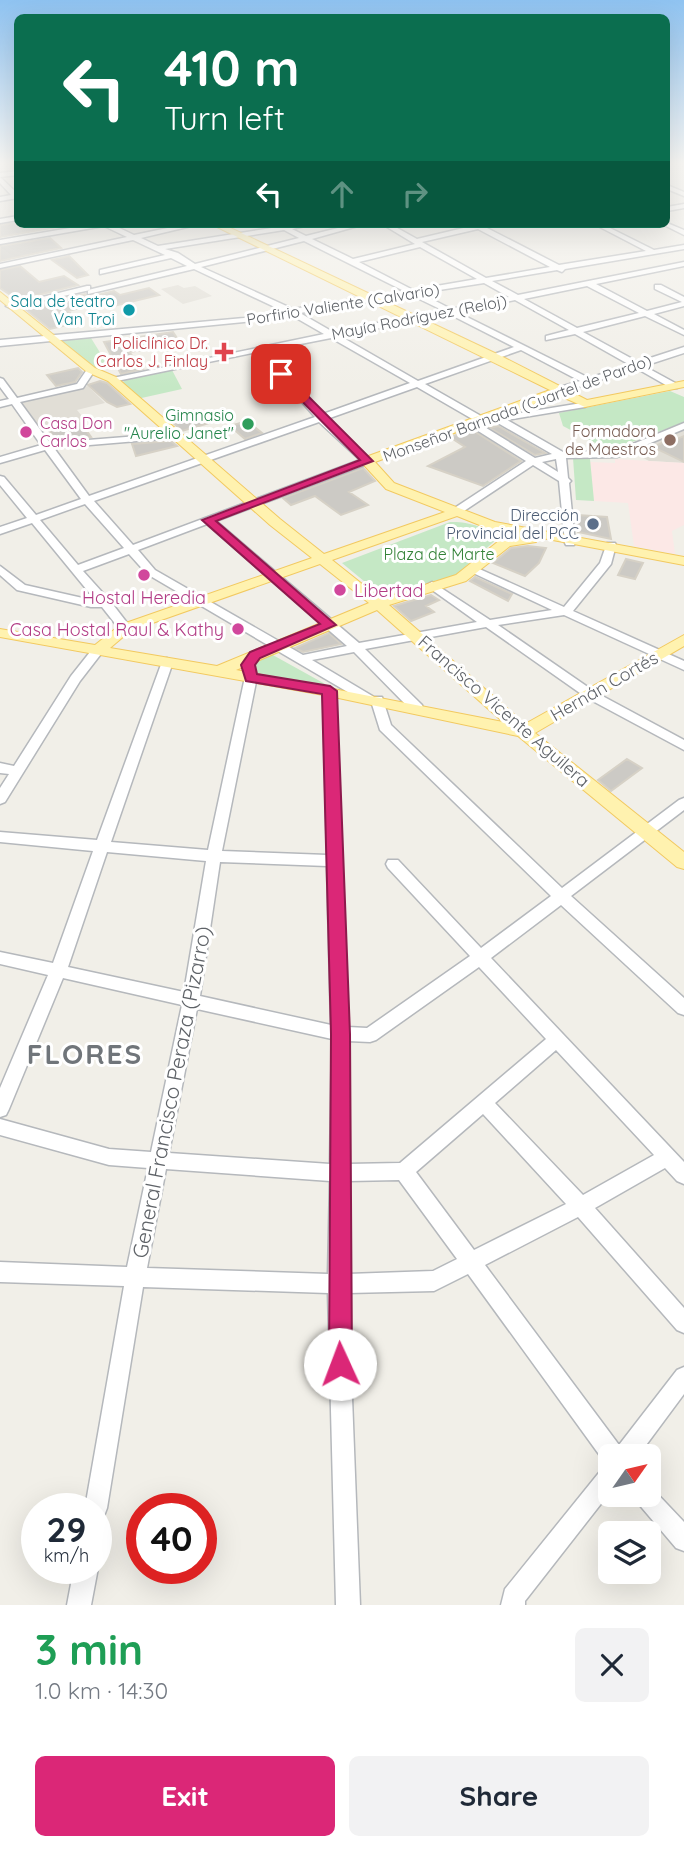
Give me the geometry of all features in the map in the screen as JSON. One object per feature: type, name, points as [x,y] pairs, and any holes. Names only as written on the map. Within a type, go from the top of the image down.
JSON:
[{"type":"main road","points":[[244,239],[495,357],[585,404],[681,387]]},
{"type":"main road","name":"Francisco Vicente Aguilera","points":[[0,295],[10,306],[91,370],[112,380],[252,502],[416,635],[524,732],[684,862]]},
{"type":"main road","name":"Monseñor Barnada (Cuartel de Pardo)","points":[[367,461],[479,419],[499,416],[559,390]]},
{"type":"main road","points":[[367,461],[390,486],[492,526],[684,561]]},
{"type":"main road","points":[[98,650],[125,628],[454,513]]},
{"type":"main road","points":[[492,526],[503,533],[505,543]]},
{"type":"main road","points":[[453,600],[457,588],[505,543],[522,538],[570,541]]},
{"type":"main road","points":[[611,548],[684,566]]},
{"type":"main road","points":[[219,671],[379,604],[472,572]]},
{"type":"main road","points":[[0,633],[373,699],[524,732]]},
{"type":"main road","name":"Hernán Cortés","points":[[524,732],[684,640]]},
{"type":"main road","points":[[251,677],[248,665],[255,655]]},
{"type":"street","points":[[0,242],[18,239]]},
{"type":"street","points":[[0,266],[130,239]]},
{"type":"street","points":[[136,239],[294,313],[332,334],[479,419],[478,427],[566,481]]},
{"type":"street","points":[[160,248],[226,239]]},
{"type":"street","points":[[10,306],[89,290],[299,239]]},
{"type":"street","points":[[305,239],[586,380]]},
{"type":"street","points":[[412,239],[681,387]]},
{"type":"street","points":[[352,262],[433,239]]},
{"type":"street","points":[[503,239],[684,333]]},
{"type":"street","points":[[626,239],[682,266]]},
{"type":"street","name":"Porfirio Valiente (Calvario)","points":[[0,343],[140,332],[294,313],[684,247]]},
{"type":"street","points":[[103,272],[174,255]]},
{"type":"street","name":"Mayía Rodríguez (Reloj)","points":[[112,380],[447,310],[682,266]]},
{"type":"street","points":[[658,287],[684,302]]},
{"type":"street","points":[[549,338],[684,302]]},
{"type":"street","points":[[0,531],[519,348]]},
{"type":"street","points":[[259,349],[320,416],[367,461]]},
{"type":"street","name":"Monseñor Barnada (Cuartel de Pardo)","points":[[559,390],[684,350]]},
{"type":"street","points":[[0,404],[80,386],[91,370]]},
{"type":"street","points":[[0,381],[86,499],[151,572],[373,699],[385,727],[561,896],[684,1008]]},
{"type":"street","points":[[499,416],[585,404]]},
{"type":"street","points":[[499,416],[561,456],[566,481],[570,541]]},
{"type":"street","points":[[454,513],[533,461],[561,456],[617,454],[684,426]]},
{"type":"street","points":[[0,460],[47,446],[173,435]]},
{"type":"street","name":"Monseñor Barnada (Cuartel de Pardo)","points":[[75,570],[367,461]]},
{"type":"street","points":[[0,479],[125,628]]},
{"type":"street","points":[[208,520],[357,648],[416,708]]},
{"type":"street","points":[[301,659],[416,635],[567,611],[606,564],[611,548]]},
{"type":"street","points":[[0,569],[21,588],[91,604],[107,604]]},
{"type":"street","points":[[472,572],[567,611],[684,666]]},
{"type":"street","points":[[432,585],[591,695],[684,746]]},
{"type":"street","points":[[0,799],[75,679],[98,650]]},
{"type":"street","points":[[0,1109],[58,971],[167,662]]},
{"type":"street","name":"General Francisco Peraza (Pizarro)","points":[[99,1493],[135,1278],[191,1000],[214,856],[251,677]]},
{"type":"street","points":[[330,691],[333,861],[341,1034],[338,1284],[348,1605]]},
{"type":"street","points":[[0,768],[18,771]]},
{"type":"street","points":[[0,958],[341,1034],[370,1035],[482,956],[684,803]]},
{"type":"street","points":[[0,837],[214,856],[333,861]]},
{"type":"street","points":[[393,864],[482,956],[684,1175]]},
{"type":"street","points":[[0,1127],[108,1157],[338,1173],[404,1171],[485,1104],[557,1039]]},
{"type":"street","points":[[485,1104],[581,1206],[684,1323]]},
{"type":"street","points":[[0,1272],[338,1284],[434,1281],[581,1206],[666,1158]]},
{"type":"street","points":[[404,1171],[604,1444]]},
{"type":"street","points":[[633,1444],[684,1377]]},
{"type":"street","points":[[513,1605],[513,1597],[598,1489]]},
{"type":"street","points":[[656,1507],[684,1541]]},
{"type":"street","points":[[79,1605],[83,1584]]},
{"type":"shaded area","points":[[178,285],[184,288],[195,286],[212,296],[183,304],[161,289]]},
{"type":"shaded area","points":[[88,386],[105,403],[77,410],[86,421],[43,431],[19,402]]},
{"type":"shaded area","name":"Formadora de Maestros","points":[[684,428],[684,463],[649,461],[630,451]]},
{"type":"shaded area","points":[[615,459],[684,463],[684,525],[672,531],[675,554],[634,546],[628,503],[594,501],[590,462],[615,463]]},
{"type":"green space","points":[[91,338],[109,367],[106,369],[94,369],[59,340]]},
{"type":"green space","points":[[172,370],[182,389],[137,399],[121,384],[126,379]]},
{"type":"green space","points":[[670,391],[684,397],[684,422],[624,445],[603,447],[563,426],[559,413]]},
{"type":"green space","points":[[573,458],[590,459],[594,501],[576,500]]},
{"type":"green space","name":"Plaza de Marte","points":[[450,522],[476,526],[498,538],[457,574],[447,578],[386,593],[376,591],[342,563]]},
{"type":"green space","points":[[271,654],[327,685],[252,673],[257,661]]},
{"type":"building","points":[[51,239],[61,248],[0,261],[0,246]]},
{"type":"building","points":[[69,256],[88,275],[77,278],[52,260]]},
{"type":"building","points":[[20,266],[39,282],[64,276],[78,285],[18,300],[0,288],[0,270]]},
{"type":"building","points":[[149,288],[159,295],[114,306],[108,301],[68,311],[71,314],[62,316],[72,324],[50,329],[24,308],[85,294],[89,297],[114,291],[120,295]]},
{"type":"building","points":[[173,332],[181,344],[129,352],[143,369],[121,374],[104,342]]},
{"type":"building","points":[[78,368],[82,372],[75,382],[56,386],[47,375]]},
{"type":"building","points":[[100,381],[107,383],[130,404],[117,407],[88,385]]},
{"type":"building","points":[[198,414],[209,423],[182,431],[171,421]]},
{"type":"building","points":[[247,421],[262,433],[245,439],[230,426]]},
{"type":"building","points":[[81,423],[91,437],[56,440],[49,431]]},
{"type":"building","points":[[498,426],[545,453],[535,455],[490,428]]},
{"type":"building","points":[[471,430],[521,461],[483,486],[428,466],[465,447],[450,437]]},
{"type":"building","points":[[684,436],[684,462],[653,447],[668,443]]},
{"type":"building","points":[[171,441],[177,446],[136,456],[132,444]]},
{"type":"building","points":[[363,468],[375,481],[349,492],[368,505],[341,515],[315,496],[291,505],[283,498]]},
{"type":"building","name":"Dirección Provincial del PCC","points":[[577,515],[607,517],[611,539],[578,532]]},
{"type":"building","points":[[511,548],[546,548],[539,563],[525,576],[493,563]]},
{"type":"building","points":[[626,559],[643,563],[635,579],[618,575]]},
{"type":"building","points":[[475,577],[512,594],[508,601],[470,581]]},
{"type":"building","points":[[431,595],[439,600],[426,606],[434,612],[411,621],[394,606]]},
{"type":"building","points":[[329,633],[341,644],[303,652],[295,648]]},
{"type":"building","points":[[627,759],[642,768],[611,791],[598,780]]},
{"type":"place","name":"Sala de teatro Van Troi","points":[[129,310]]},
{"type":"place","name":"Policlínico Dr. Carlos J. Finlay","points":[[224,352]]},
{"type":"place","name":"Gimnasio \"Aurelio Janet\"","points":[[248,424]]},
{"type":"place","name":"Casa Don Carlos","points":[[26,432]]},
{"type":"place","name":"Formadora de Maestros","points":[[670,440]]},
{"type":"place","name":"Dirección Provincial del PCC","points":[[593,524]]},
{"type":"place","name":"Hostal Heredia","points":[[144,575]]},
{"type":"place","name":"Libertad","points":[[340,590]]},
{"type":"place","name":"Casa Hostal Raul & Kathy","points":[[238,629]]},
{"type":"district","name":"FLORES","points":[[85,1053]]},
{"type":"route","points":[[281,374],[367,461],[208,520],[330,625],[255,655],[248,665],[251,677],[330,691],[333,861],[341,1034],[338,1173],[340,1364]]}]
